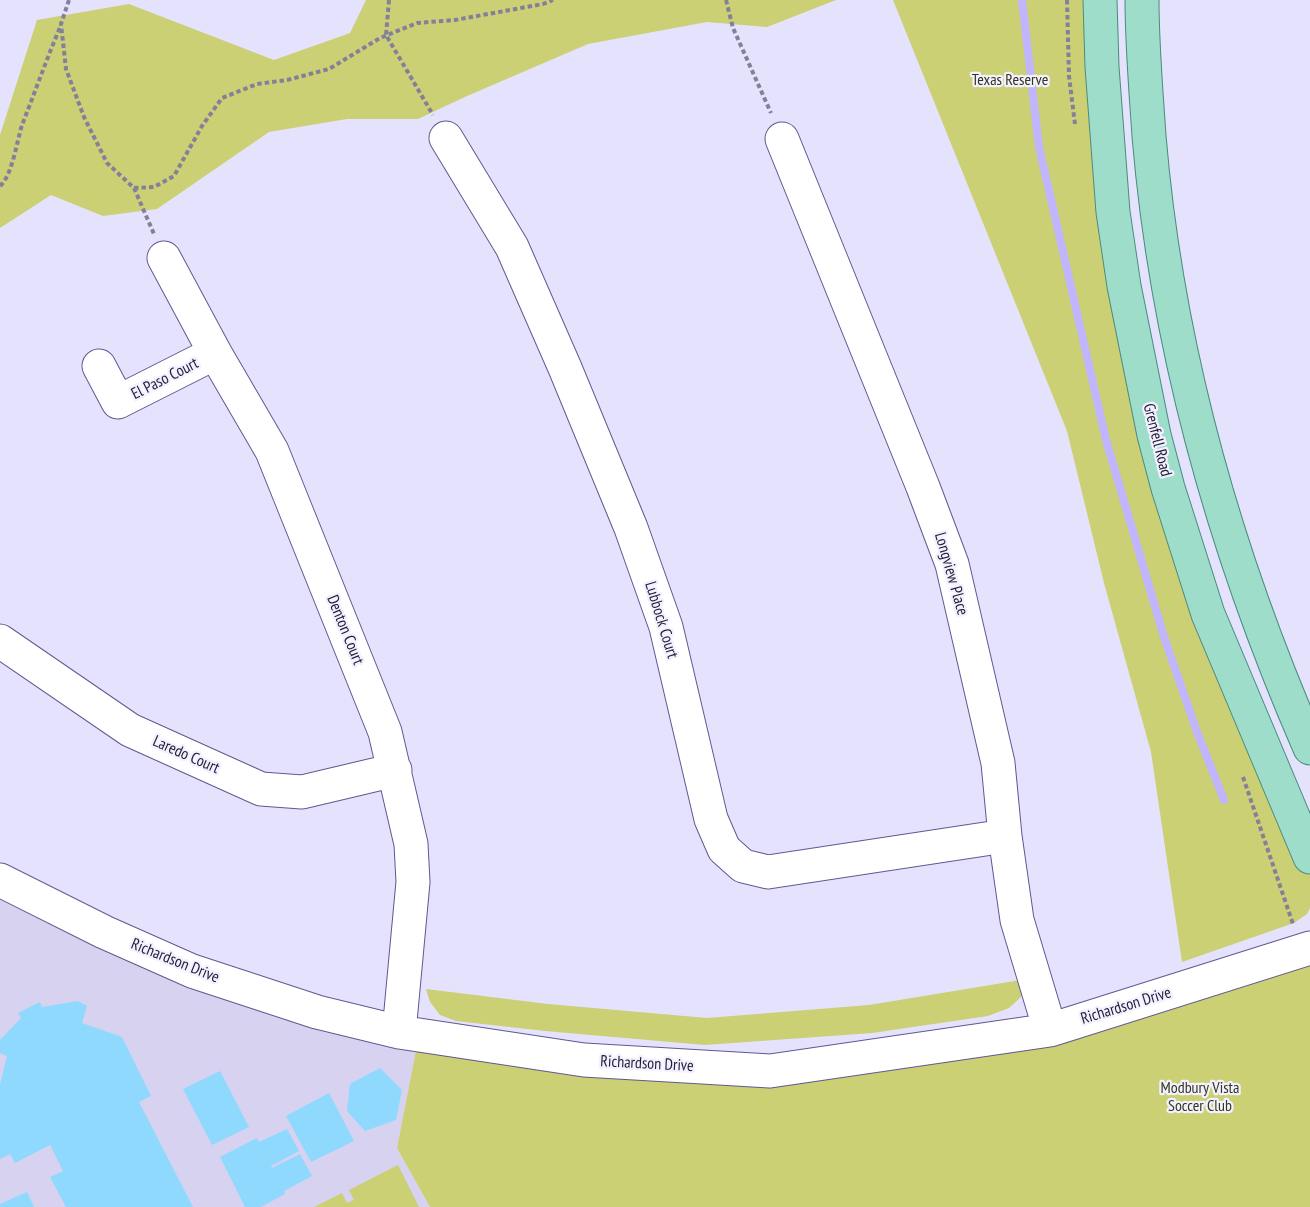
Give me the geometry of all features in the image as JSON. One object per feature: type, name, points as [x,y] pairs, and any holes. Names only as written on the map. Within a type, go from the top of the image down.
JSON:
[{"type":"main road","name":"Grenfell Road","points":[[1100,0],[1102,67],[1113,212],[1124,286],[1154,435],[1168,488],[1208,614],[1310,857]]},
{"type":"main road","points":[[1142,0],[1142,36],[1153,175],[1175,321],[1192,406],[1232,549],[1267,644],[1310,748]]},
{"type":"street","name":"Lubbock Court","points":[[446,138],[512,248],[565,368],[631,528],[666,627],[711,819],[724,849],[743,866],[768,872],[1005,836]]},
{"type":"street","name":"Longview Place","points":[[782,139],[952,564],[998,763],[1005,836],[1017,920],[1050,1030]]},
{"type":"street","name":"Denton Court","points":[[164,258],[215,353],[272,451],[385,732],[411,844],[413,882],[399,1032]]},
{"type":"street","name":"El Paso Court","points":[[99,366],[118,402],[215,353]]},
{"type":"street","name":"Laredo Court","points":[[0,641],[130,730],[261,789],[302,792],[395,770]]},
{"type":"street","name":"Richardson Drive","points":[[0,880],[104,932],[192,971],[317,1012],[399,1032],[584,1060],[770,1071],[1050,1030],[1310,948]]},
{"type":"path","points":[[0,186],[7,175],[69,0]]},
{"type":"path","points":[[389,0],[386,35],[446,138]]},
{"type":"path","points":[[134,188],[154,187],[174,176],[202,126],[222,98],[257,84],[287,80],[329,69],[386,35],[417,22],[455,20],[543,4],[553,0]]},
{"type":"path","points":[[726,0],[733,28],[782,139]]},
{"type":"path","points":[[61,24],[66,69],[84,117],[107,163],[134,188],[164,258]]},
{"type":"shaded area","points":[[0,880],[104,932],[419,1035],[397,1148],[430,1207],[0,1207]]},
{"type":"green space","points":[[366,0],[836,0],[767,27],[707,22],[588,44],[418,119],[347,119],[269,132],[157,209],[103,216],[51,195],[0,228],[0,135],[37,20],[129,4],[274,60],[350,33]]},
{"type":"green space","name":"Texas Reserve","points":[[893,0],[1087,0],[1112,286],[1233,701],[1310,875],[1310,908],[1307,914],[1294,923],[1182,962],[1151,752],[1104,583],[1067,431]]},
{"type":"green space","name":"Modbury Vista Soccer Club","points":[[1310,947],[1310,1207],[430,1207],[397,1148],[419,1035],[771,1071],[1050,1030]]},
{"type":"green space","points":[[1027,979],[1021,997],[1009,1008],[988,1016],[872,1033],[705,1045],[456,1021],[440,1015],[430,1002],[426,989],[548,1004],[707,1018],[869,1005]]},
{"type":"green space","points":[[398,1165],[419,1207],[314,1207],[342,1193],[347,1203],[354,1200],[349,1190]]},
{"type":"building","points":[[78,1001],[87,1006],[82,1023],[122,1037],[151,1096],[139,1102],[193,1207],[66,1207],[50,1177],[63,1171],[50,1145],[15,1163],[10,1154],[0,1159],[0,1084],[7,1056],[0,1053],[0,1040],[21,1018],[18,1013],[40,1002],[42,1007]]},
{"type":"building","points":[[380,1068],[402,1090],[396,1120],[365,1131],[347,1111],[350,1084]]},
{"type":"building","points":[[220,1071],[249,1127],[212,1145],[183,1089]]},
{"type":"building","points":[[329,1093],[354,1141],[311,1162],[286,1116]]},
{"type":"building","points":[[287,1129],[299,1151],[271,1166],[272,1168],[300,1154],[312,1176],[261,1207],[245,1207],[220,1157],[257,1138],[259,1142]]},
{"type":"building","points":[[27,1192],[34,1207],[0,1207],[0,1204]]},
{"type":"waterway","points":[[1022,0],[1039,147],[1106,440],[1164,637],[1197,732],[1224,800]]}]
